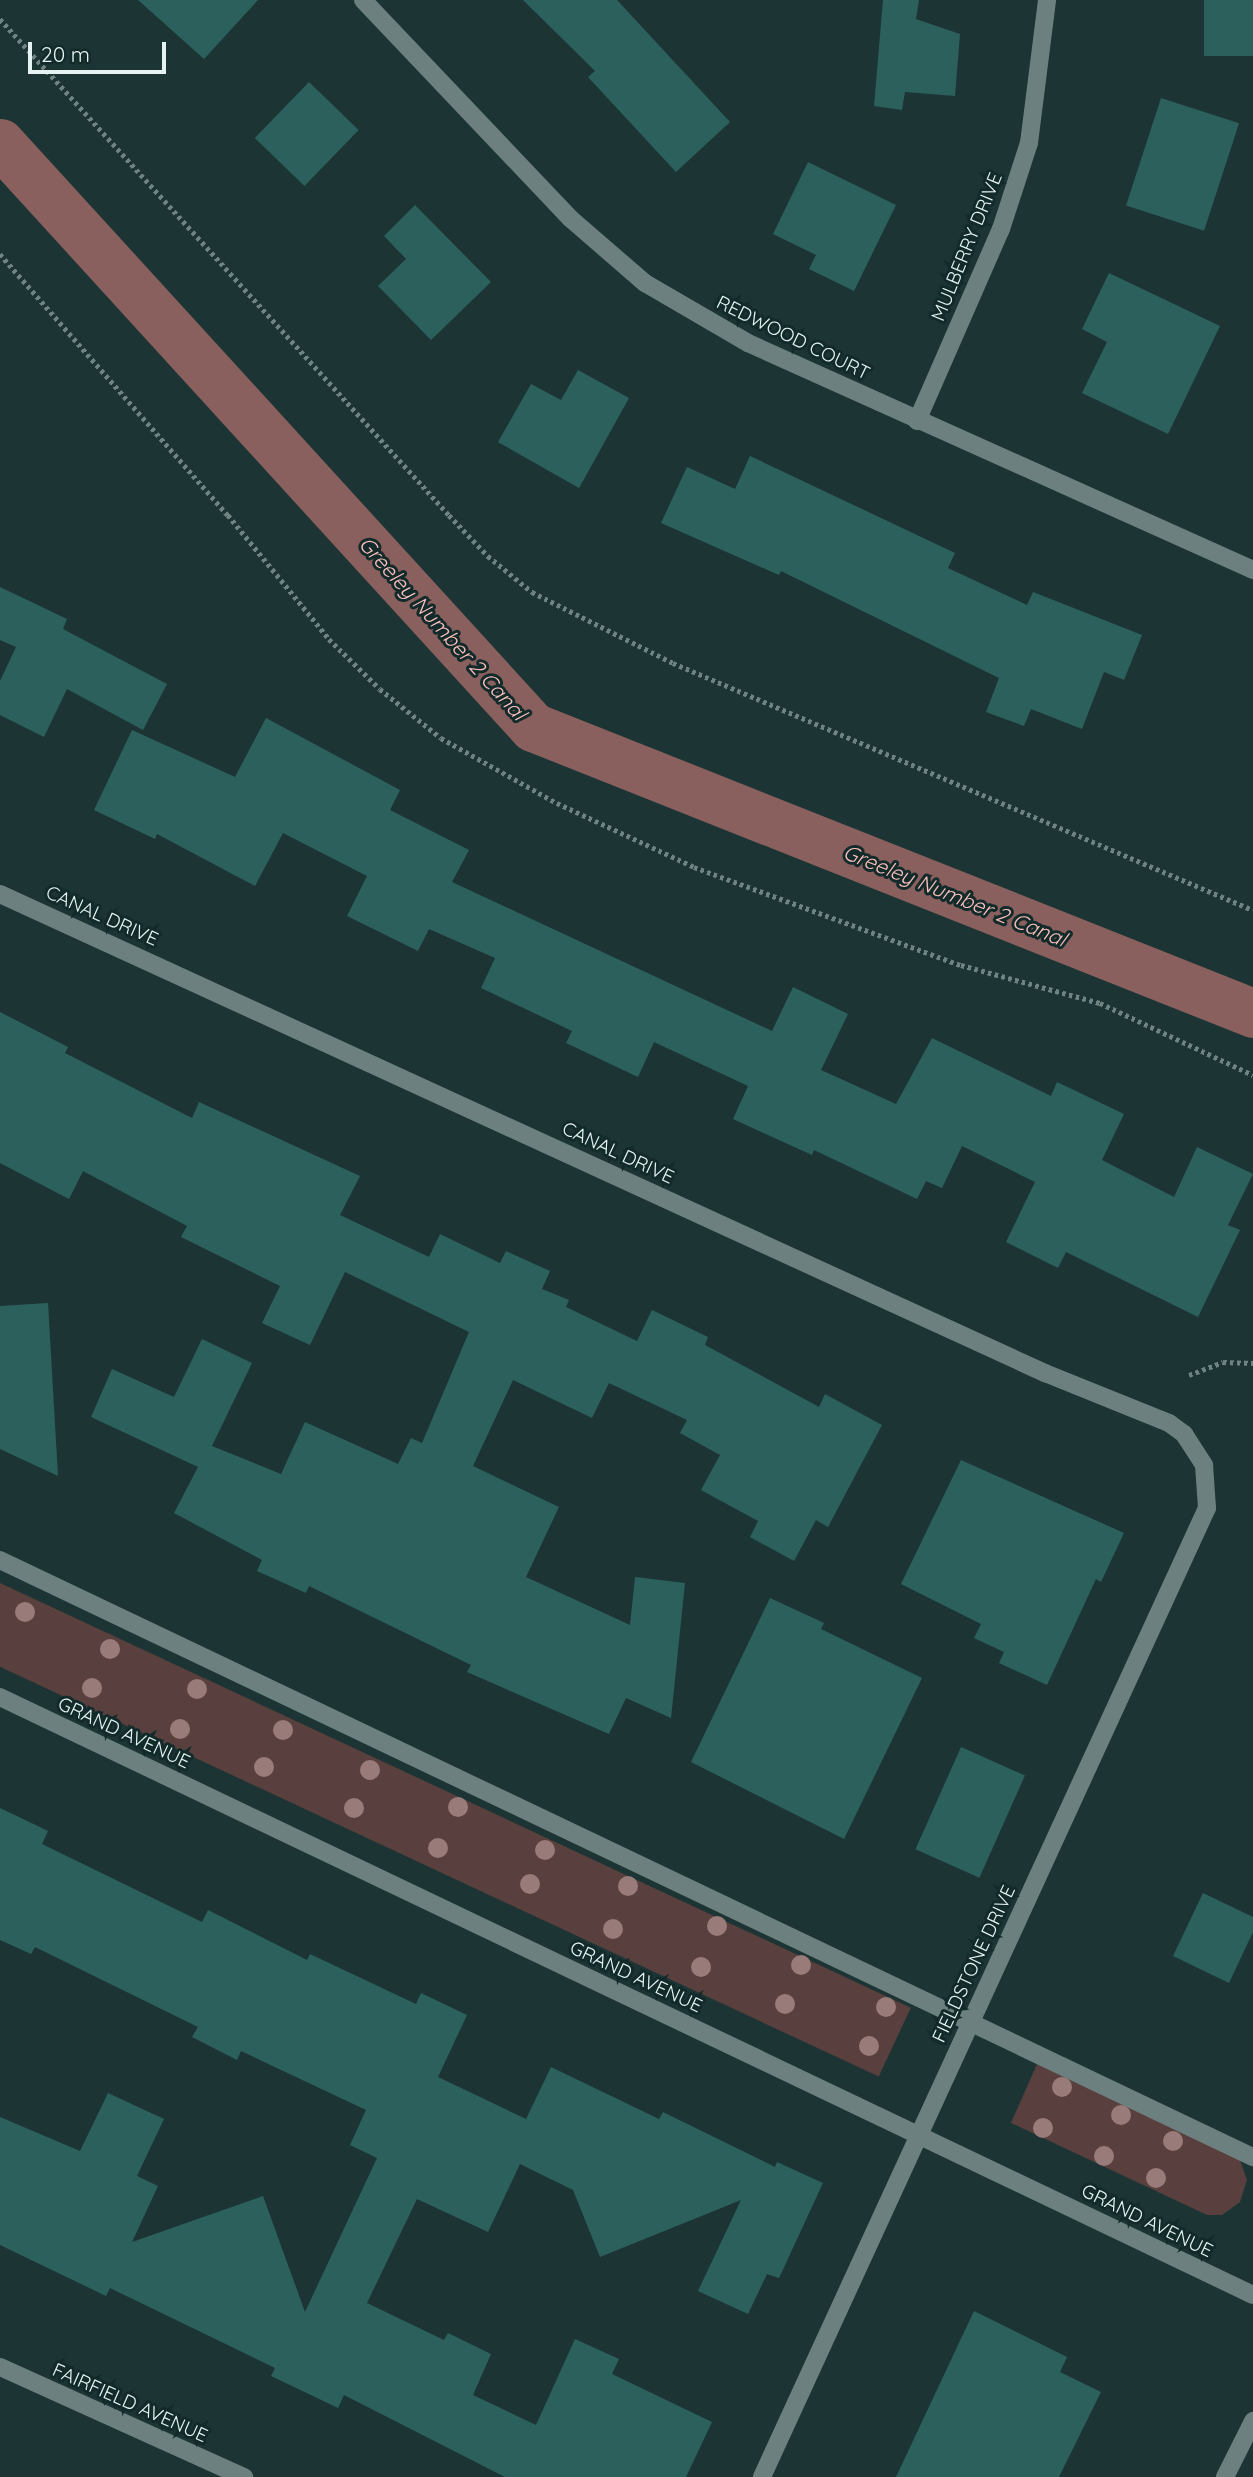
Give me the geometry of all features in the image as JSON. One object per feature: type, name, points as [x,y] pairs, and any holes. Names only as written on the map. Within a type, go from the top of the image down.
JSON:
[{"type":"street","name":"REDWOOD COURT","points":[[363,0],[571,219],[645,283],[748,343],[1253,570]]},
{"type":"street","name":"MULBERRY DRIVE","points":[[917,421],[1001,229],[1029,143],[1047,0]]},
{"type":"street","name":"CANAL DRIVE","points":[[0,894],[1045,1373],[1169,1423],[1184,1434],[1203,1465]]},
{"type":"street","name":"FIELDSTONE DRIVE","points":[[762,2477],[1207,1508],[1203,1465]]},
{"type":"street","points":[[0,1560],[1253,2157]]},
{"type":"street","name":"GRAND AVENUE","points":[[0,1697],[1253,2295]]},
{"type":"street","name":"FAIRFIELD AVENUE","points":[[0,2367],[244,2477]]},
{"type":"street","points":[[1225,2477],[1253,2421]]},
{"type":"path","points":[[0,19],[449,515],[488,556],[532,592],[673,663],[1253,910]]},
{"type":"path","points":[[0,254],[228,515],[329,639],[380,689],[441,738],[557,803],[694,867],[961,965],[1100,1003],[1253,1075]]},
{"type":"path","points":[[1189,1375],[1223,1362],[1253,1363]]},
{"type":"shaded area","points":[[0,1583],[911,2008],[879,2077],[0,1667]]},
{"type":"shaded area","points":[[1037,2064],[1239,2157],[1247,2180],[1240,2202],[1222,2215],[1207,2215],[1011,2123]]},
{"type":"building","points":[[138,0],[258,0],[204,59]]},
{"type":"building","points":[[523,0],[617,0],[730,122],[676,172],[588,77],[595,71]]},
{"type":"building","points":[[883,0],[919,0],[916,19],[960,34],[955,96],[905,92],[902,110],[874,106]]},
{"type":"building","points":[[1204,0],[1253,0],[1253,56],[1204,56]]},
{"type":"building","points":[[309,82],[359,130],[304,186],[255,138]]},
{"type":"building","points":[[1161,98],[1239,123],[1204,231],[1126,205]]},
{"type":"building","points":[[808,162],[896,205],[854,291],[809,269],[816,255],[773,234]]},
{"type":"building","points":[[415,205],[491,282],[431,340],[378,286],[406,259],[384,236]]},
{"type":"building","points":[[1109,273],[1220,326],[1168,434],[1082,393],[1107,342],[1082,329]]},
{"type":"building","points":[[578,370],[629,398],[579,488],[498,442],[531,384],[561,400]]},
{"type":"building","points":[[750,456],[955,553],[948,568],[1027,605],[1033,592],[1142,635],[1124,680],[1104,672],[1082,729],[1031,709],[1024,726],[986,712],[999,678],[781,571],[779,575],[661,523],[687,467],[735,489]]},
{"type":"building","points":[[0,587],[67,619],[63,629],[167,684],[143,730],[67,689],[44,737],[0,715],[0,681],[16,647],[0,640]]},
{"type":"building","points":[[266,718],[400,790],[390,810],[469,850],[452,882],[772,1031],[793,987],[848,1014],[821,1070],[896,1104],[932,1038],[1051,1096],[1057,1082],[1124,1114],[1102,1160],[1174,1197],[1197,1147],[1253,1174],[1228,1225],[1240,1230],[1198,1317],[1066,1252],[1058,1268],[1006,1242],[1035,1182],[962,1146],[942,1188],[926,1181],[917,1199],[814,1150],[812,1155],[733,1119],[748,1086],[654,1042],[638,1077],[566,1043],[572,1031],[481,988],[495,958],[429,929],[418,951],[347,916],[367,876],[283,833],[255,886],[157,834],[155,839],[94,810],[132,730],[235,777]]},
{"type":"building","points":[[0,1012],[68,1047],[65,1053],[192,1118],[199,1102],[360,1176],[340,1215],[429,1257],[440,1234],[500,1263],[506,1251],[550,1271],[542,1289],[569,1300],[566,1307],[637,1341],[652,1310],[708,1337],[705,1345],[819,1407],[825,1394],[882,1425],[828,1527],[816,1520],[794,1561],[750,1537],[758,1521],[701,1490],[720,1455],[680,1433],[687,1420],[609,1383],[592,1418],[513,1380],[473,1466],[559,1507],[526,1577],[630,1625],[635,1577],[685,1583],[671,1718],[626,1698],[609,1734],[467,1672],[471,1665],[309,1586],[306,1593],[257,1571],[262,1560],[174,1513],[198,1467],[91,1417],[112,1369],[174,1397],[202,1339],[252,1363],[212,1446],[281,1474],[305,1422],[398,1464],[411,1438],[422,1443],[469,1332],[345,1272],[310,1345],[262,1323],[280,1286],[181,1237],[187,1226],[83,1171],[69,1199],[0,1163]]},
{"type":"building","points":[[48,1303],[58,1476],[0,1449],[0,1306]]},
{"type":"building","points":[[961,1460],[1124,1533],[1101,1582],[1096,1579],[1047,1685],[999,1663],[1004,1652],[974,1638],[981,1624],[901,1584]]},
{"type":"building","points":[[770,1598],[824,1623],[821,1629],[922,1678],[844,1839],[691,1762]]},
{"type":"building","points":[[961,1747],[1025,1775],[979,1878],[915,1849]]},
{"type":"building","points":[[0,1808],[48,1831],[42,1844],[202,1922],[208,1910],[307,1960],[310,1954],[416,2004],[421,1993],[467,2015],[438,2077],[526,2119],[551,2067],[659,2119],[663,2112],[775,2167],[777,2162],[823,2183],[779,2278],[767,2274],[748,2314],[698,2291],[741,2200],[600,2257],[573,2190],[520,2164],[488,2232],[417,2199],[367,2303],[444,2340],[448,2333],[491,2354],[473,2395],[536,2425],[575,2339],[619,2359],[612,2374],[712,2422],[686,2477],[505,2477],[344,2395],[338,2408],[271,2376],[275,2368],[110,2288],[106,2296],[0,2245],[0,2117],[80,2151],[108,2093],[164,2119],[137,2176],[158,2186],[132,2242],[263,2196],[305,2312],[377,2158],[350,2145],[366,2110],[241,2051],[237,2060],[192,2037],[198,2027],[35,1947],[31,1954],[0,1940]]},
{"type":"building","points":[[1203,1893],[1253,1917],[1253,1932],[1229,1983],[1173,1956]]},
{"type":"building","points":[[974,2311],[1067,2357],[1060,2372],[1101,2392],[1059,2477],[896,2477]]},
{"type":"waterway","name":"Greeley Number 2 Canal","points":[[0,143],[533,727],[1253,1013]]}]
